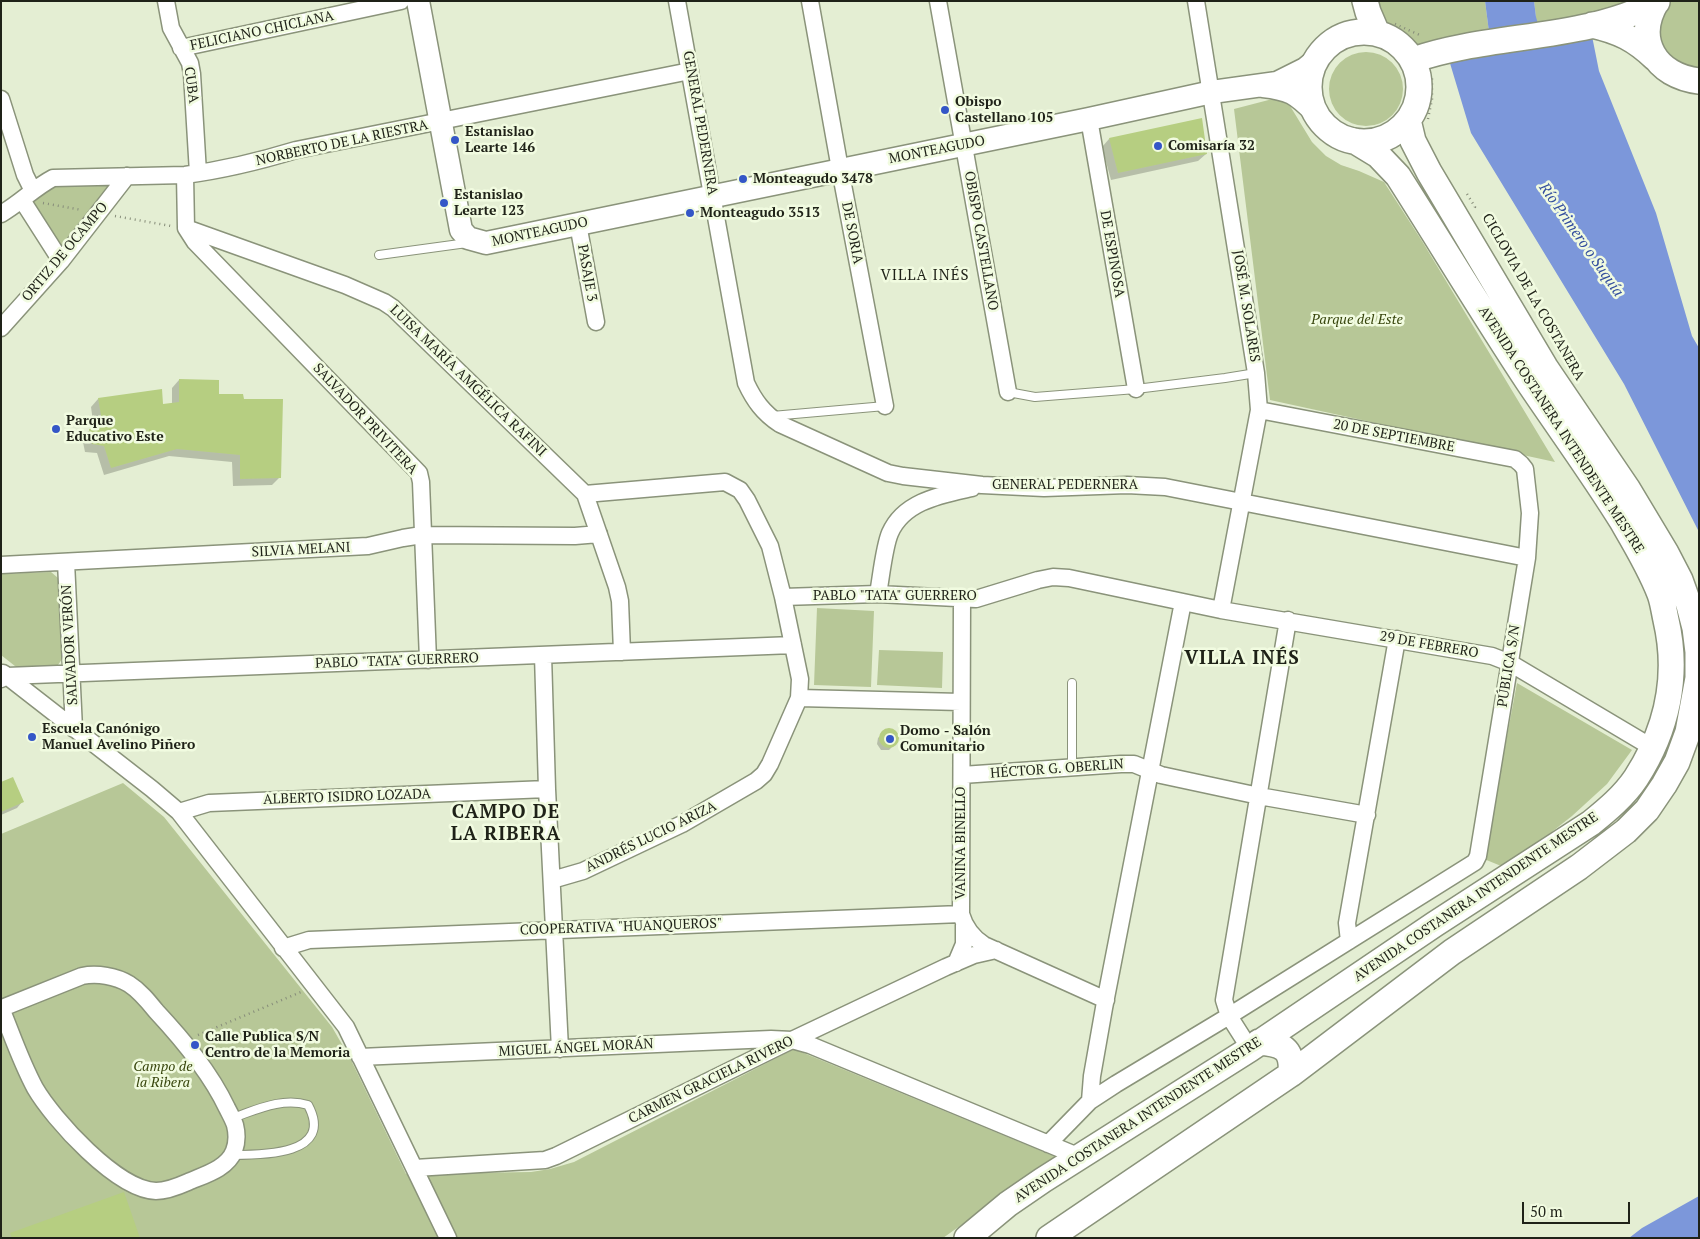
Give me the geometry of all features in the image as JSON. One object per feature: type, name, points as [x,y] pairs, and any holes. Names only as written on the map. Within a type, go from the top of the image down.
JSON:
[{"type":"main road","points":[[1365,1],[1368,12],[1385,28],[1394,40],[1428,55],[1592,26],[1627,15],[1657,2]]},
{"type":"main road","points":[[1656,58],[1647,36],[1647,24],[1650,13],[1657,2]]},
{"type":"main road","points":[[1592,26],[1625,35],[1646,49],[1664,68],[1675,75],[1686,80],[1699,81]]},
{"type":"main road","points":[[1385,28],[1340,37],[1326,47],[1315,61],[1310,78],[1310,95],[1315,112],[1325,126],[1339,136],[1355,141],[1370,142],[1384,138],[1418,122],[1417,105],[1420,87],[1417,69],[1428,55]]},
{"type":"main road","name":"AVENIDA COSTANERA INTENDENTE MESTRE","points":[[1049,1238],[1291,1074],[1459,948],[1579,867],[1626,831],[1646,810],[1664,785],[1677,762],[1688,732],[1698,678],[1695,628],[1680,580],[1627,488],[1535,350],[1416,150],[1410,134],[1418,122]]},
{"type":"main road","name":"AVENIDA COSTANERA INTENDENTE MESTRE","points":[[966,1238],[1008,1204],[1255,1045],[1434,924],[1591,823],[1614,804],[1636,779],[1653,748],[1667,708],[1672,665],[1669,631],[1661,596],[1650,569],[1601,488],[1529,383],[1398,176],[1378,155],[1355,141]]},
{"type":"main road","points":[[1255,1045],[1275,1044],[1284,1048],[1292,1064],[1291,1074]]},
{"type":"street","name":"CUBA","points":[[166,1],[171,28],[190,63],[192,74],[192,174],[186,228]]},
{"type":"street","name":"FELICIANO CHICLANA","points":[[181,48],[401,1]]},
{"type":"street","points":[[418,1],[461,230],[472,240]]},
{"type":"street","name":"GENERAL PEDERNERA","points":[[677,1],[746,383],[754,399],[768,416],[780,424],[888,473],[982,485],[1044,488],[1165,487],[1527,558]]},
{"type":"street","name":"DE SORIA","points":[[810,1],[885,406]]},
{"type":"street","name":"OBISPO CASTELLANO","points":[[938,1],[1008,392]]},
{"type":"street","name":"JOSÉ M. SOLARES","points":[[1196,1],[1256,373],[1258,410],[1221,610]]},
{"type":"street","name":"MONTEAGUDO","points":[[472,240],[486,243],[1212,92],[1277,83],[1315,61]]},
{"type":"street","name":"NORBERTO DE LA RIESTRA","points":[[14,203],[53,178],[192,174],[252,162],[296,150],[690,71]]},
{"type":"street","name":"MONTEAGUDO","points":[[1260,86],[1282,88],[1299,96],[1315,112]]},
{"type":"street","points":[[1,99],[25,175],[14,203],[61,261]]},
{"type":"street","name":"DE ESPINOSA","points":[[1088,119],[1136,389]]},
{"type":"street","name":"ORTIZ DE OCAMPO","points":[[1,328],[61,261],[127,176]]},
{"type":"street","name":"PASAJE 3","points":[[578,224],[596,322]]},
{"type":"street","name":"LUISA MARÍA AMGÉLICA RAFINI","points":[[186,228],[345,285],[384,302],[400,315],[585,494],[617,587],[620,601],[622,652]]},
{"type":"street","name":"SALVADOR PRIVITERA","points":[[186,228],[195,242],[419,473],[421,482],[428,660]]},
{"type":"street","name":"20 DE SEPTIEMBRE","points":[[1258,410],[1515,459],[1525,469]]},
{"type":"street","name":"PÚBLICA S/N","points":[[1349,941],[1475,862],[1478,856],[1527,558],[1530,513],[1525,469]]},
{"type":"street","name":"ANDRÉS LUCIO ARIZA","points":[[552,880],[584,871],[682,824],[756,781],[764,774],[770,764],[799,698],[800,679],[774,562],[764,532],[740,490],[725,482],[585,494]]},
{"type":"street","points":[[878,594],[889,535],[897,519],[911,508],[933,498],[982,485]]},
{"type":"street","name":"SILVIA MELANI","points":[[1,565],[368,546],[422,535],[575,536],[599,534]]},
{"type":"street","name":"SALVADOR VERÓN","points":[[66,562],[74,729]]},
{"type":"street","name":"PABLO \"TATA\" GUERRERO","points":[[782,597],[878,594],[962,599],[976,598],[1053,577],[1069,578],[1183,602]]},
{"type":"street","name":"VANINA BINELLO","points":[[956,963],[964,944],[961,702],[962,599]]},
{"type":"street","points":[[1090,1101],[1093,1070],[1106,1000],[1183,602]]},
{"type":"street","name":"29 DE FEBRERO","points":[[1183,602],[1492,656],[1510,663],[1653,748]]},
{"type":"street","points":[[1255,1045],[1229,1016],[1224,994],[1288,620]]},
{"type":"street","points":[[1048,1144],[1090,1101],[1349,941],[1347,923],[1397,639]]},
{"type":"street","name":"PABLO \"TATA\" GUERRERO","points":[[3,676],[793,644]]},
{"type":"street","points":[[543,655],[547,789],[560,1049]]},
{"type":"street","points":[[3,676],[159,795],[178,812],[346,1027],[448,1238]]},
{"type":"street","points":[[799,698],[961,702]]},
{"type":"street","name":"HÉCTOR G. OBERLIN","points":[[962,775],[1134,764],[1162,775],[1259,796],[1367,815]]},
{"type":"street","name":"ALBERTO ISIDRO LOZADA","points":[[178,812],[199,804],[209,803],[547,789]]},
{"type":"street","points":[[963,920],[976,939],[984,945],[1106,1000]]},
{"type":"street","name":"COOPERATIVA \"HUANQUEROS\"","points":[[283,948],[309,940],[554,929],[963,920]]},
{"type":"street","name":"CARMEN GRACIELA RIVERO","points":[[415,1168],[550,1158],[792,1040],[956,963],[974,955],[996,950]]},
{"type":"street","points":[[92,974],[107,976],[128,983],[165,1020],[201,1064],[222,1098],[235,1125],[236,1138],[229,1161],[217,1170],[171,1188],[155,1191],[140,1188],[124,1179],[86,1150],[49,1109],[28,1074],[1,1008],[82,976],[92,974]]},
{"type":"street","points":[[792,1040],[810,1045],[1080,1157]]},
{"type":"street","name":"MIGUEL ÁNGEL MORÁN","points":[[360,1058],[722,1041],[792,1040]]},
{"type":"street","points":[[722,1041],[735,1053],[735,1068]]},
{"type":"street","points":[[1093,1070],[1097,1078],[1103,1082],[1116,1084]]},
{"type":"lane","points":[[379,255],[472,240]]},
{"type":"lane","points":[[1008,392],[1035,397],[1136,389],[1256,373]]},
{"type":"lane","points":[[768,416],[885,406]]},
{"type":"lane","points":[[1072,683],[1072,768]]},
{"type":"lane","points":[[232,1118],[275,1104],[297,1102],[308,1105],[313,1115],[315,1126],[310,1137],[293,1149],[272,1153],[232,1155]]},
{"type":"path","points":[[1385,28],[1405,30],[1428,38],[1432,43],[1428,55],[1436,64],[1432,71],[1432,99],[1418,122]]},
{"type":"path","name":"CICLOVIA DE LA COSTANERA","points":[[1465,192],[1475,207],[1472,215]]},
{"type":"path","points":[[192,1031],[199,1035],[314,986]]},
{"type":"green space","points":[[1365,1],[1485,1],[1489,32],[1536,17],[1534,1],[1657,1],[1406,51],[1394,40],[1377,33]]},
{"type":"green space","points":[[1671,1],[1699,1],[1699,71],[1670,58],[1662,45],[1660,38],[1661,22],[1666,7]]},
{"type":"green space","points":[[1366,52],[1380,55],[1392,63],[1400,75],[1403,89],[1400,103],[1392,115],[1380,123],[1366,126],[1352,123],[1340,115],[1332,103],[1329,89],[1332,75],[1340,63],[1352,55]]},
{"type":"green space","name":"Parque del Este","points":[[1284,96],[1312,142],[1326,156],[1341,165],[1384,182],[1422,241],[1555,462],[1270,400],[1234,109]]},
{"type":"green space","points":[[120,181],[61,254],[32,201],[55,184]]},
{"type":"green space","points":[[51,572],[58,578],[62,659],[56,668],[20,670],[1,655],[1,574]]},
{"type":"green space","points":[[817,608],[874,611],[871,687],[814,685]]},
{"type":"green space","points":[[879,650],[943,652],[942,688],[877,685]]},
{"type":"green space","points":[[1517,683],[1632,750],[1607,784],[1572,816],[1506,868],[1484,859]]},
{"type":"green space","name":"Campo de la Ribera","points":[[123,783],[164,817],[332,1027],[351,1060],[406,1174],[531,1172],[574,1162],[794,1049],[1056,1157],[943,1238],[1,1238],[1,834]]},
{"type":"water","name":"Río Primero o Suquía","points":[[1485,1],[1534,1],[1538,24],[1588,16],[1599,71],[1656,213],[1692,336],[1699,348],[1699,532],[1624,384],[1471,133],[1443,40],[1489,32]]},
{"type":"water","points":[[1699,1196],[1699,1238],[1629,1238],[1642,1228]]},
{"type":"building","name":"Comisaría 32","points":[[1202,118],[1207,154],[1118,173],[1109,138]]},
{"type":"building","points":[[179,379],[219,380],[219,394],[243,394],[244,399],[283,399],[281,478],[240,479],[240,455],[177,449],[111,468],[104,446],[92,444],[89,429],[103,427],[98,398],[162,389],[163,404],[179,402]]},
{"type":"building","name":"Domo - Salón Comunitario","points":[[889,728],[896,731],[899,738],[896,745],[889,748],[882,745],[879,738],[882,731]]},
{"type":"building","points":[[13,777],[24,802],[1,812],[1,782]]},
{"type":"building","points":[[124,1192],[140,1238],[12,1238],[10,1233]]},
{"type":"place","name":"Obispo Castellano 105","points":[[945,110]]},
{"type":"place","name":"Estanislao Learte 146","points":[[455,140]]},
{"type":"place","name":"Comisaría 32","points":[[1158,146]]},
{"type":"place","name":"Monteagudo 3478","points":[[743,179]]},
{"type":"place","name":"Estanislao Learte 123","points":[[444,203]]},
{"type":"place","name":"Monteagudo 3513","points":[[690,213]]},
{"type":"place","name":"Parque Educativo Este","points":[[56,429]]},
{"type":"place","name":"Escuela Canónigo Manuel Avelino Piñero","points":[[32,737]]},
{"type":"place","name":"Domo - Salón Comunitario","points":[[890,739]]},
{"type":"place","name":"Calle Publica S/N Centro de la Memoria","points":[[195,1045]]},
{"type":"district","name":"VILLA INÉS","points":[[925,276]]},
{"type":"district","name":"VILLA INÉS","points":[[1242,659]]},
{"type":"district","name":"CAMPO DE LA RIBERA","points":[[506,824]]}]
